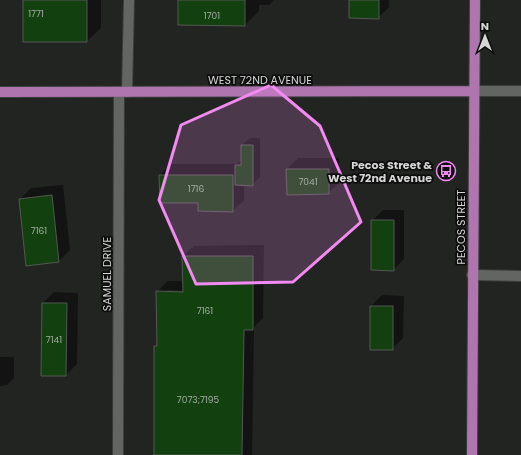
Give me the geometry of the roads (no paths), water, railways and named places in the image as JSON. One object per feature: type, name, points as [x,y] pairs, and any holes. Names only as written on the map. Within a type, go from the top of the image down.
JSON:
[{"type":"main road","name":"PECOS STREET","points":[[472,455],[475,0]]},
{"type":"main road","name":"WEST 72ND AVENUE","points":[[0,92],[474,91]]},
{"type":"street","name":"SAMUEL DRIVE","points":[[118,455],[123,92],[128,0]]},
{"type":"street","name":"WEST 72ND AVENUE","points":[[474,91],[521,91]]},
{"type":"street","points":[[472,275],[521,276]]},
{"type":"place","name":"Pecos Street & West 72nd Avenue","points":[[446,171]]}]
